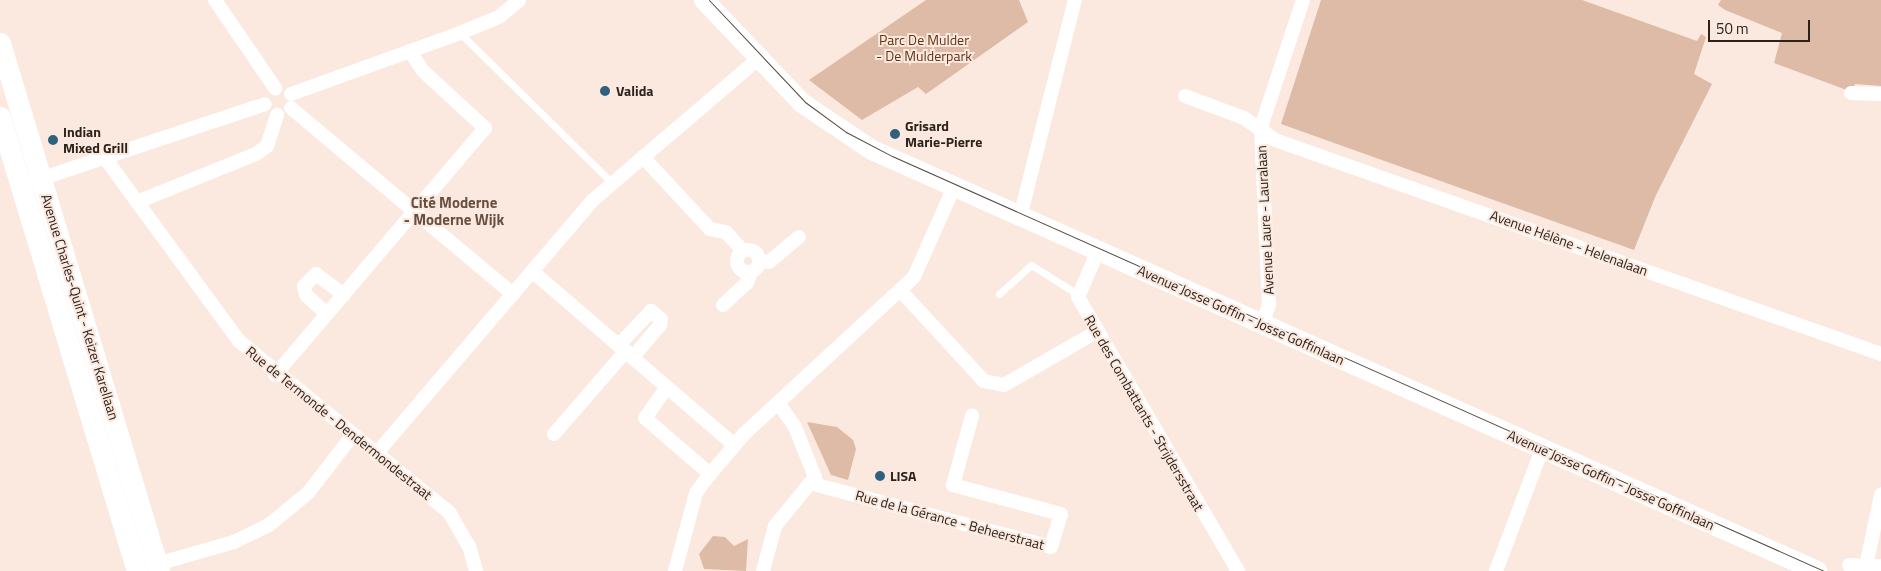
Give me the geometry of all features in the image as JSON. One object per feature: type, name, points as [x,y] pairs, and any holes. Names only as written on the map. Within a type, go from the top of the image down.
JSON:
[{"type":"main road","name":"Avenue Josse Goffin - Josse Goffinlaan","points":[[704,0],[758,59],[835,128],[954,188],[1817,571]]},
{"type":"main road","name":"Avenue Charles-Quint - Keizer Karellaan","points":[[0,43],[9,107],[151,569]]},
{"type":"main road","name":"Avenue Charles-Quint - Keizer Karellaan","points":[[0,117],[31,182]]},
{"type":"street","points":[[215,0],[275,88],[513,294]]},
{"type":"street","points":[[137,202],[256,154],[267,146],[277,115],[291,101],[410,51],[500,17],[518,0]]},
{"type":"street","points":[[1020,217],[1075,0]]},
{"type":"street","name":"Avenue Laure - Lauralaan","points":[[1262,325],[1269,305],[1262,127],[1303,0]]},
{"type":"street","points":[[275,375],[416,212],[485,128],[423,71],[410,51]]},
{"type":"street","points":[[376,454],[532,271],[612,183],[758,59]]},
{"type":"street","points":[[31,182],[106,158],[176,130],[266,104],[275,88]]},
{"type":"street","points":[[1851,93],[1881,94]]},
{"type":"street","name":"Avenue Hélène - Helenalaan","points":[[1185,96],[1262,127],[1276,140],[1881,354]]},
{"type":"street","points":[[266,104],[277,115]]},
{"type":"street","points":[[643,157],[710,229],[726,232],[743,251],[738,265],[755,267],[769,262],[799,237]]},
{"type":"street","name":"Rue de Termonde - Dendermondestraat","points":[[106,158],[239,341],[275,375],[449,512],[469,546],[476,571]]},
{"type":"street","points":[[675,571],[696,492],[734,445],[914,277],[954,188]]},
{"type":"street","points":[[1079,295],[1098,251]]},
{"type":"street","points":[[723,305],[747,283],[755,267]]},
{"type":"street","points":[[532,271],[734,445]]},
{"type":"street","points":[[328,314],[306,295],[304,286],[316,274],[344,294]]},
{"type":"street","points":[[900,290],[984,381],[994,385],[1004,385],[1096,332]]},
{"type":"street","name":"Rue des Combattants - Strijdersstraat","points":[[1079,295],[1096,332],[1238,571]]},
{"type":"street","points":[[554,434],[626,351]]},
{"type":"street","points":[[667,386],[645,418],[710,474]]},
{"type":"street","points":[[763,571],[776,526],[813,484],[814,467],[778,403]]},
{"type":"street","name":"Rue de la Gérance - Beheerstraat","points":[[813,484],[1051,547],[1061,514],[953,485],[969,420]]},
{"type":"street","points":[[151,569],[234,542],[269,526],[308,492],[352,436]]},
{"type":"street","points":[[1496,571],[1542,449]]},
{"type":"street","points":[[1866,566],[1881,495]]},
{"type":"street","points":[[1849,565],[1881,566]]},
{"type":"lane","points":[[460,33],[612,183]]},
{"type":"lane","points":[[999,294],[1031,265],[1079,295]]},
{"type":"green space","name":"Parc De Mulder - De Mulderpark","points":[[926,0],[1019,0],[1028,22],[926,94],[918,87],[862,120],[809,80]]},
{"type":"green space","points":[[1321,0],[1582,0],[1697,41],[1701,34],[1706,37],[1694,74],[1712,84],[1656,195],[1634,250],[1281,124]]},
{"type":"green space","points":[[1721,0],[1881,0],[1881,86],[1855,84],[1852,92],[1774,63],[1782,33],[1725,10],[1718,5]]},
{"type":"green space","points":[[807,422],[837,427],[853,440],[856,449],[848,480],[831,475]]},
{"type":"green space","points":[[713,536],[725,537],[734,546],[748,539],[746,571],[704,569],[699,554]]},
{"type":"tram line","points":[[709,0],[805,102],[846,132],[892,156],[1824,571]]},
{"type":"place","name":"Valida","points":[[605,91]]},
{"type":"place","name":"Grisard Marie-Pierre","points":[[895,134]]},
{"type":"place","name":"Indian Mixed Grill","points":[[53,140]]},
{"type":"place","name":"LISA","points":[[880,476]]},
{"type":"district","name":"Cité Moderne - Moderne Wijk","points":[[454,210]]}]
